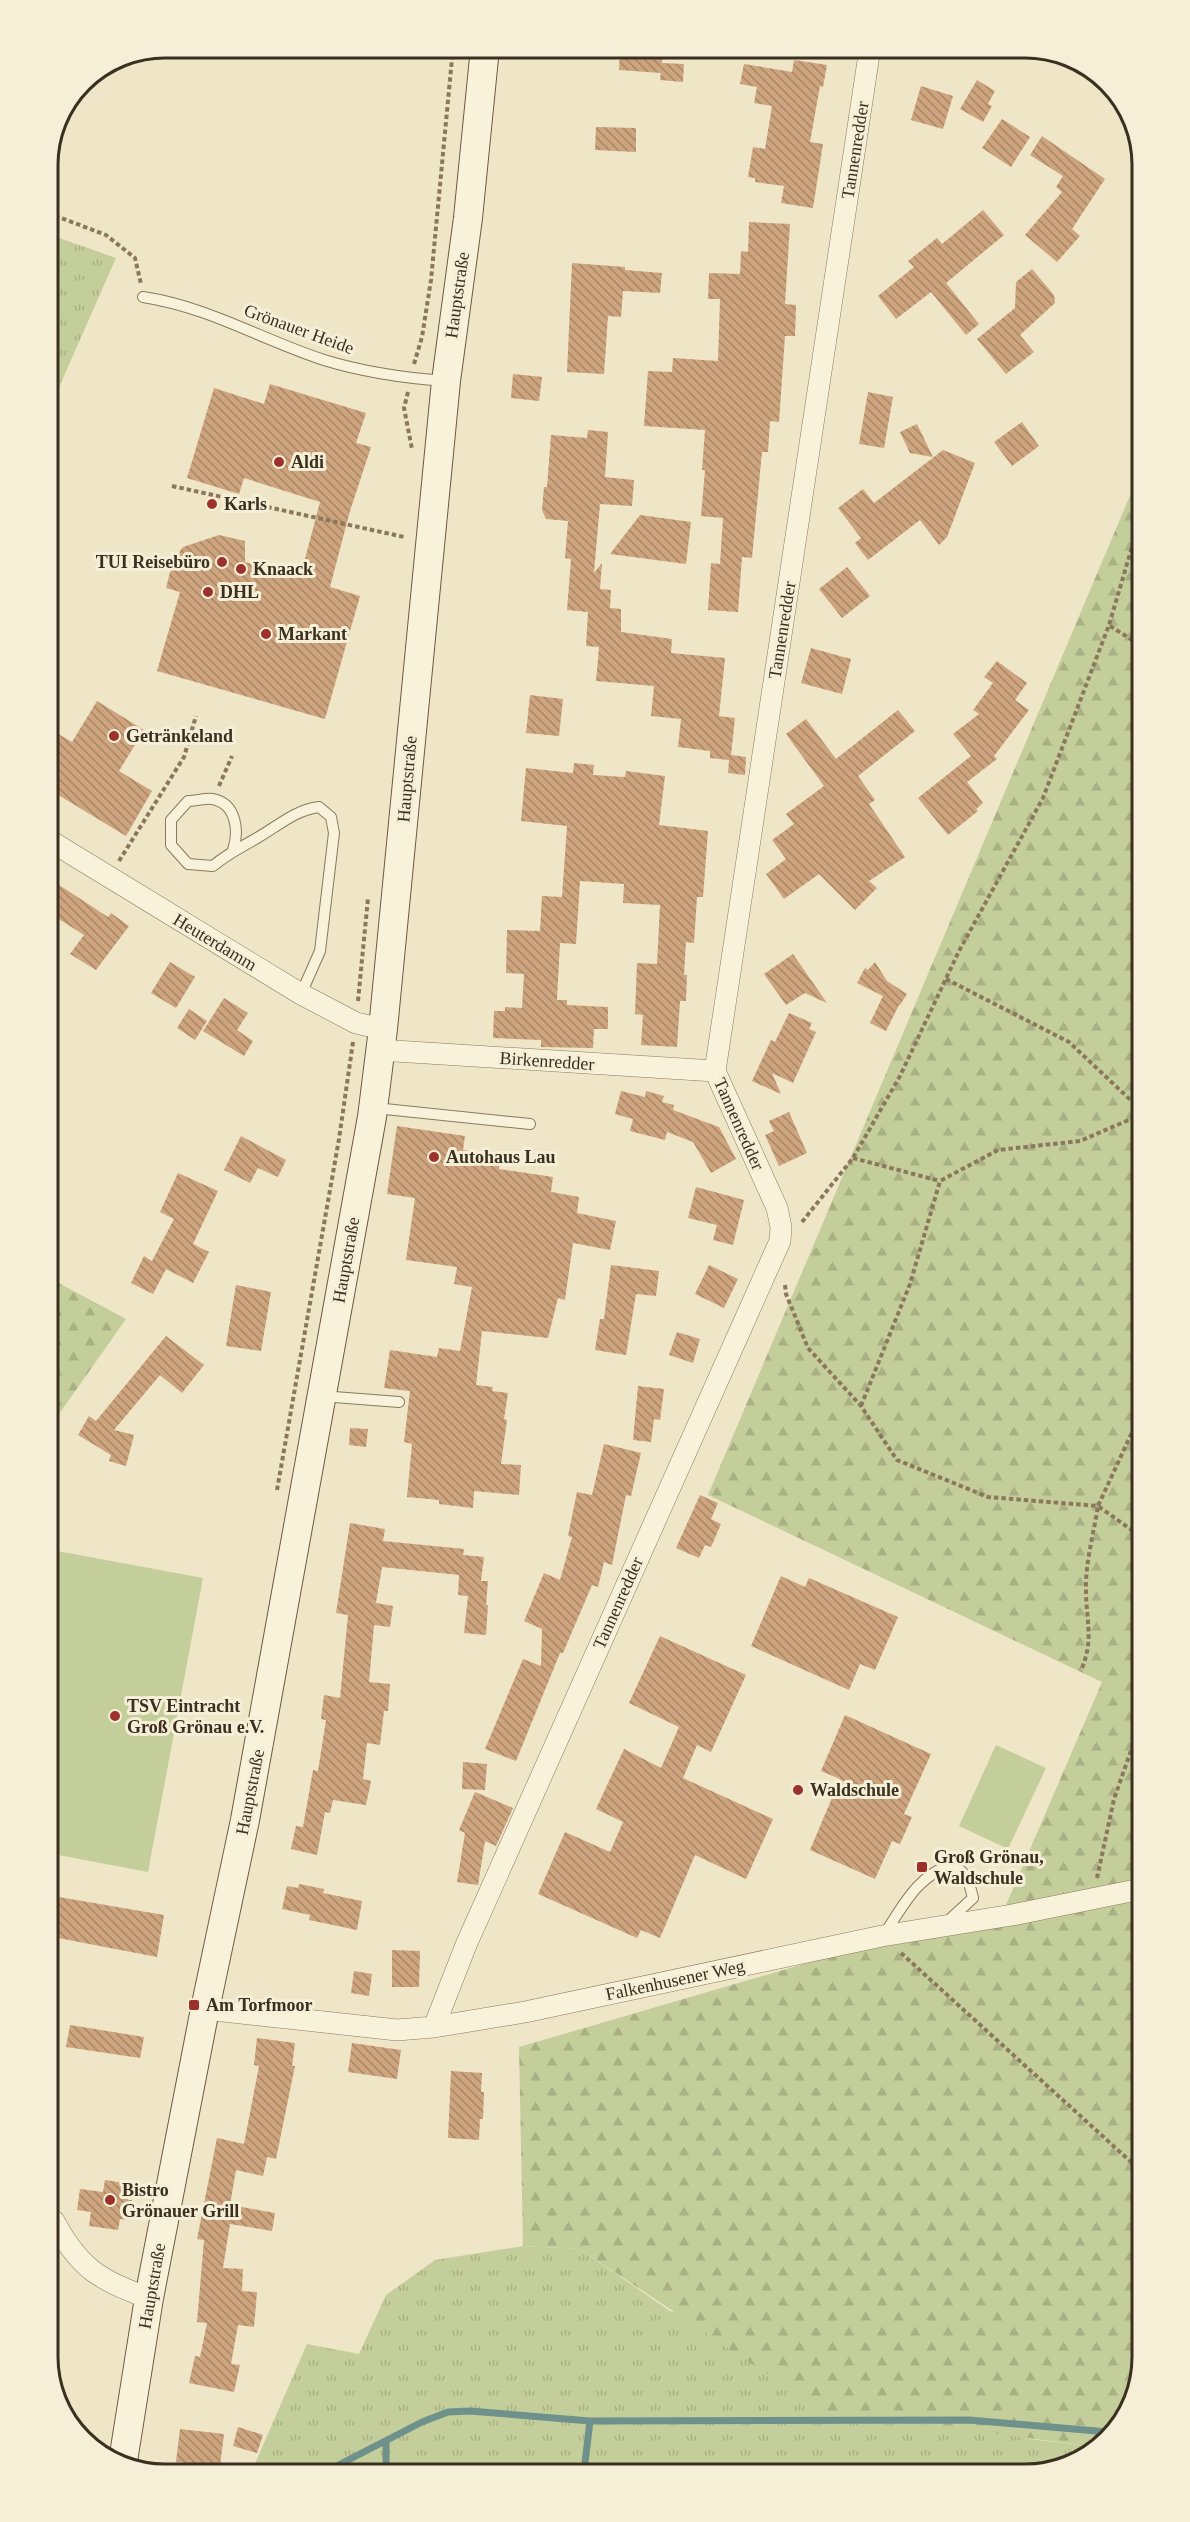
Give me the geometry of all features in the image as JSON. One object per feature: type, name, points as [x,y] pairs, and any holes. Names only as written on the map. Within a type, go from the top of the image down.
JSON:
[{"type":"main road","name":"Hauptstraße","points":[[124,2455],[149,2298],[205,2009],[245,1820],[372,1108],[372,1034],[446,381],[468,218],[484,58]]},
{"type":"street","name":"Tannenredder","points":[[434,2027],[466,1945],[780,1240],[781,1227],[777,1208],[715,1071],[868,59]]},
{"type":"street","name":"Heuterdamm","points":[[59,846],[301,994],[372,1034]]},
{"type":"street","name":"Birkenredder","points":[[372,1034],[715,1071]]},
{"type":"street","name":"Falkenhusener Weg","points":[[205,2009],[397,2030],[434,2027],[525,2012],[882,1936],[1012,1915],[1132,1891]]},
{"type":"street","points":[[58,2227],[79,2260],[94,2275],[149,2298]]},
{"type":"lane","name":"Grönauer Heide","points":[[143,297],[169,301],[222,318],[322,359],[372,372],[446,381]]},
{"type":"lane","points":[[233,850],[238,835],[235,820],[227,807],[213,799],[188,801],[171,820],[171,845],[188,864],[213,866],[233,850],[302,809],[319,807],[331,817],[334,833],[320,951],[301,994]]},
{"type":"lane","points":[[372,1108],[530,1124]]},
{"type":"lane","points":[[321,1396],[399,1401]]},
{"type":"lane","points":[[882,1936],[923,1879],[936,1870],[952,1864],[963,1871],[969,1879],[973,1898],[943,1925]]},
{"type":"path","points":[[59,217],[106,235],[135,258],[143,297]]},
{"type":"path","points":[[172,486],[404,537]]},
{"type":"path","points":[[780,1240],[793,1233],[853,1158],[900,1076],[958,951],[1043,798],[1109,625],[1132,547]]},
{"type":"path","points":[[1109,625],[1132,640]]},
{"type":"path","points":[[132,839],[184,757],[196,716]]},
{"type":"path","points":[[213,799],[232,756]]},
{"type":"path","points":[[946,979],[1069,1042],[1132,1101]]},
{"type":"path","points":[[275,1501],[339,1139],[372,1034]]},
{"type":"path","points":[[853,1158],[940,1182],[998,1150],[1080,1141],[1132,1119]]},
{"type":"path","points":[[861,1406],[910,1284],[940,1182]]},
{"type":"path","points":[[785,1283],[786,1294],[808,1348],[861,1406],[897,1460],[988,1497],[1098,1506],[1132,1530]]},
{"type":"path","points":[[1082,1668],[1089,1652],[1090,1624],[1086,1588],[1098,1506],[1132,1433]]},
{"type":"path","points":[[1093,1899],[1114,1799],[1132,1748]]},
{"type":"path","points":[[882,1936],[1132,2162]]},
{"type":"green space","points":[[59,238],[116,258],[59,388]]},
{"type":"green space","points":[[1132,491],[1132,2356],[1128,2384],[1120,2404],[1105,2427],[1084,2445],[824,2412],[580,2249],[523,2246],[519,2047],[1006,1905],[1102,1682],[708,1495]]},
{"type":"green space","points":[[58,1283],[126,1319],[58,1415]]},
{"type":"green space","name":"TSV Eintracht Groß Grönau e.V.","points":[[58,1551],[203,1578],[148,1872],[58,1855]]},
{"type":"green space","points":[[996,1745],[1046,1768],[1008,1849],[959,1826]]},
{"type":"green space","points":[[523,2246],[580,2249],[670,2311],[1030,2439],[1084,2445],[1059,2458],[1024,2464],[255,2463],[307,2344],[359,2354],[386,2295],[435,2260]]},
{"type":"building","points":[[620,59],[662,59],[661,73],[619,70]]},
{"type":"building","points":[[794,60],[827,65],[823,87],[820,86],[810,142],[823,144],[813,208],[781,203],[784,186],[755,182],[755,178],[748,177],[753,147],[765,149],[772,106],[754,103],[757,87],[740,84],[744,64],[792,72]]},
{"type":"building","points":[[662,63],[684,64],[683,82],[660,80]]},
{"type":"building","points":[[977,80],[995,91],[988,104],[992,106],[983,122],[960,109]]},
{"type":"building","points":[[921,86],[953,96],[943,129],[911,120]]},
{"type":"building","points":[[1002,119],[1030,137],[1011,167],[982,148]]},
{"type":"building","points":[[596,127],[636,128],[636,152],[595,150]]},
{"type":"building","points":[[1042,136],[1105,179],[1072,229],[1080,236],[1057,262],[1025,235],[1062,192],[1056,187],[1063,176],[1030,155]]},
{"type":"building","points":[[983,210],[1004,235],[946,283],[979,324],[966,335],[931,292],[896,319],[878,296],[914,267],[908,261],[937,238],[942,244]]},
{"type":"building","points":[[749,222],[790,224],[785,304],[796,305],[795,336],[785,336],[779,422],[770,421],[768,452],[762,452],[752,558],[742,557],[738,612],[708,610],[711,563],[720,564],[723,518],[701,516],[705,470],[702,470],[705,430],[644,426],[648,371],[672,372],[673,358],[718,361],[720,299],[708,299],[709,273],[740,274],[741,251],[748,252]]},
{"type":"building","points":[[572,263],[625,267],[625,270],[662,273],[660,293],[623,291],[621,317],[608,316],[604,374],[567,372]]},
{"type":"building","points":[[1032,269],[1054,295],[1055,303],[1020,335],[1034,352],[1006,374],[977,339],[1015,308],[1016,282]]},
{"type":"building","points":[[513,374],[542,377],[539,401],[511,398]]},
{"type":"building","points":[[270,384],[366,413],[356,443],[371,447],[350,511],[330,587],[360,596],[325,719],[157,671],[180,592],[166,588],[173,560],[183,547],[219,535],[245,541],[245,562],[300,578],[320,502],[244,478],[239,494],[187,478],[214,388],[264,404]]},
{"type":"building","points":[[868,392],[893,397],[884,448],[859,444]]},
{"type":"building","points":[[1022,422],[1039,446],[1012,466],[994,442]]},
{"type":"building","points":[[917,424],[933,457],[910,453],[900,432]]},
{"type":"building","points":[[588,430],[608,432],[605,477],[634,480],[632,506],[600,504],[594,573],[602,563],[600,589],[611,590],[610,608],[621,609],[621,632],[672,639],[671,653],[725,658],[719,716],[735,718],[731,755],[746,757],[745,775],[728,773],[729,760],[710,758],[710,751],[678,747],[681,719],[651,716],[654,686],[596,681],[599,647],[586,646],[588,612],[567,610],[571,559],[565,558],[568,521],[546,519],[542,510],[544,487],[547,487],[551,435],[587,438]]},
{"type":"building","points":[[943,450],[975,463],[947,537],[939,545],[920,520],[868,560],[855,543],[861,538],[838,508],[863,489],[874,503]]},
{"type":"building","points":[[640,515],[691,522],[686,564],[610,554]]},
{"type":"building","points":[[847,567],[870,596],[842,618],[819,589]]},
{"type":"building","points":[[811,648],[851,659],[842,694],[801,683]]},
{"type":"building","points":[[997,661],[1027,683],[1015,700],[1029,710],[994,756],[997,759],[967,782],[983,803],[976,809],[978,811],[948,835],[918,798],[971,756],[953,734],[979,714],[973,710],[993,683],[984,677]]},
{"type":"building","points":[[530,695],[563,699],[559,736],[526,733]]},
{"type":"building","points":[[97,701],[144,730],[119,771],[152,791],[126,836],[59,795],[59,734],[72,742]]},
{"type":"building","points":[[898,710],[915,731],[858,776],[875,800],[869,804],[905,857],[869,881],[877,888],[855,910],[819,874],[784,899],[766,874],[786,859],[772,840],[794,824],[786,814],[824,786],[786,734],[806,719],[836,759]]},
{"type":"building","points":[[574,763],[594,765],[593,775],[625,777],[626,771],[665,776],[659,825],[708,831],[703,897],[697,897],[694,943],[686,942],[684,975],[687,975],[686,1001],[680,1001],[677,1047],[641,1045],[643,1015],[635,1014],[637,963],[657,964],[660,905],[623,903],[624,884],[580,881],[576,944],[560,943],[557,1000],[567,1000],[567,1005],[608,1007],[608,1029],[594,1029],[593,1048],[541,1047],[541,1040],[493,1038],[494,1011],[505,1011],[505,1007],[522,1008],[524,974],[506,973],[507,930],[540,931],[542,896],[562,897],[567,826],[521,821],[526,768],[573,773]]},
{"type":"building","points":[[59,885],[108,917],[111,913],[129,926],[96,970],[70,954],[84,935],[59,919]]},
{"type":"building","points":[[793,954],[827,1003],[805,993],[786,1005],[764,974]]},
{"type":"building","points":[[170,962],[195,977],[176,1008],[151,993]]},
{"type":"building","points":[[875,962],[887,981],[907,994],[886,1031],[870,1023],[883,996],[857,983],[865,968],[868,970]]},
{"type":"building","points":[[224,998],[248,1013],[237,1030],[253,1041],[244,1056],[203,1031]]},
{"type":"building","points":[[189,1009],[207,1021],[195,1040],[177,1028]]},
{"type":"building","points":[[789,1013],[812,1023],[809,1029],[816,1032],[793,1083],[772,1073],[781,1094],[752,1081],[771,1040],[775,1042]]},
{"type":"building","points":[[621,1091],[645,1097],[646,1091],[664,1096],[662,1102],[674,1105],[673,1110],[719,1127],[736,1159],[711,1173],[693,1142],[667,1132],[665,1140],[630,1131],[633,1119],[615,1114]]},
{"type":"building","points":[[789,1112],[807,1153],[779,1166],[765,1135],[774,1131],[769,1121]]},
{"type":"building","points":[[397,1126],[465,1136],[463,1150],[501,1156],[499,1169],[553,1177],[551,1192],[579,1197],[577,1213],[616,1221],[610,1250],[573,1243],[565,1300],[558,1298],[548,1338],[482,1331],[476,1385],[493,1387],[492,1391],[508,1393],[501,1464],[521,1465],[519,1495],[474,1491],[473,1508],[439,1504],[439,1500],[407,1497],[412,1444],[404,1442],[410,1391],[384,1388],[390,1350],[437,1357],[439,1348],[460,1351],[472,1287],[454,1284],[457,1267],[406,1260],[415,1198],[387,1194]]},
{"type":"building","points":[[241,1136],[286,1160],[278,1177],[258,1168],[250,1183],[224,1170]]},
{"type":"building","points":[[178,1173],[218,1191],[193,1244],[209,1252],[193,1283],[166,1269],[153,1294],[131,1283],[144,1256],[152,1261],[174,1219],[160,1212]]},
{"type":"building","points":[[696,1187],[744,1200],[733,1245],[713,1240],[717,1225],[688,1218]]},
{"type":"building","points":[[611,1265],[659,1271],[656,1296],[636,1294],[626,1355],[595,1350],[600,1319],[604,1319]]},
{"type":"building","points":[[709,1265],[738,1279],[724,1308],[695,1294]]},
{"type":"building","points":[[236,1285],[271,1292],[261,1351],[226,1346]]},
{"type":"building","points":[[677,1332],[700,1339],[693,1363],[669,1355]]},
{"type":"building","points":[[166,1336],[204,1365],[182,1393],[160,1375],[114,1430],[134,1435],[126,1466],[109,1461],[111,1455],[78,1435],[89,1416],[96,1421]]},
{"type":"building","points":[[638,1386],[664,1389],[660,1420],[654,1419],[651,1442],[633,1440]]},
{"type":"building","points":[[350,1428],[368,1429],[366,1447],[349,1445]]},
{"type":"building","points":[[604,1444],[641,1453],[631,1496],[626,1495],[612,1565],[604,1562],[598,1587],[592,1585],[563,1653],[560,1653],[516,1761],[485,1749],[523,1659],[541,1666],[542,1629],[524,1621],[544,1573],[560,1580],[572,1537],[568,1536],[577,1492],[592,1495]]},
{"type":"building","points":[[700,1495],[718,1503],[711,1519],[721,1524],[711,1547],[705,1545],[699,1558],[676,1548]]},
{"type":"building","points":[[350,1523],[385,1529],[383,1541],[464,1549],[463,1555],[484,1557],[481,1581],[488,1581],[486,1635],[464,1633],[468,1596],[458,1595],[459,1575],[382,1567],[376,1603],[393,1606],[390,1627],[374,1625],[369,1682],[390,1684],[388,1711],[384,1711],[380,1745],[367,1743],[363,1779],[371,1781],[366,1805],[333,1800],[330,1813],[325,1812],[317,1855],[291,1849],[296,1826],[303,1827],[313,1770],[318,1771],[326,1720],[321,1719],[324,1695],[340,1698],[348,1615],[336,1613]]},
{"type":"building","points":[[781,1576],[805,1587],[809,1578],[898,1617],[875,1670],[860,1664],[849,1690],[751,1646]]},
{"type":"building","points":[[660,1636],[746,1675],[711,1752],[697,1745],[683,1778],[773,1819],[746,1879],[695,1855],[660,1938],[641,1930],[637,1938],[538,1894],[565,1832],[610,1852],[623,1822],[596,1809],[624,1749],[661,1768],[679,1727],[629,1703]]},
{"type":"building","points":[[845,1715],[931,1754],[904,1814],[912,1817],[900,1844],[892,1841],[875,1879],[810,1850],[840,1779],[821,1771]]},
{"type":"building","points":[[463,1762],[487,1764],[485,1790],[462,1789]]},
{"type":"building","points":[[475,1792],[513,1808],[496,1846],[485,1841],[478,1885],[457,1882],[465,1833],[459,1830]]},
{"type":"building","points":[[299,1884],[324,1889],[323,1893],[362,1901],[357,1930],[309,1920],[310,1915],[282,1909],[287,1886],[298,1888]]},
{"type":"building","points":[[58,1897],[164,1915],[157,1957],[58,1938]]},
{"type":"building","points":[[392,1950],[420,1951],[419,1987],[392,1987]]},
{"type":"building","points":[[354,1971],[372,1974],[369,1996],[351,1993]]},
{"type":"building","points":[[70,2025],[144,2037],[140,2058],[66,2047]]},
{"type":"building","points":[[257,2038],[295,2043],[292,2066],[295,2066],[276,2159],[267,2157],[263,2176],[236,2170],[230,2205],[275,2213],[272,2231],[230,2224],[223,2268],[243,2269],[242,2291],[257,2292],[254,2327],[238,2325],[231,2364],[240,2365],[234,2392],[189,2383],[195,2356],[200,2357],[207,2323],[197,2322],[204,2240],[197,2239],[217,2138],[244,2144],[259,2066],[254,2065]]},
{"type":"building","points":[[352,2043],[401,2050],[397,2079],[348,2072]]},
{"type":"building","points":[[451,2071],[482,2073],[483,2119],[480,2119],[479,2140],[448,2138]]},
{"type":"building","points":[[105,2180],[131,2184],[128,2200],[132,2200],[129,2220],[120,2219],[118,2230],[89,2226],[91,2212],[77,2210],[80,2189],[103,2192]]},
{"type":"building","points":[[238,2427],[263,2435],[257,2453],[233,2446]]},
{"type":"building","points":[[180,2429],[224,2434],[220,2463],[176,2462]]},
{"type":"waterway","points":[[342,2463],[422,2422],[448,2412],[470,2411],[590,2421],[969,2420],[1101,2431]]},
{"type":"waterway","points":[[585,2463],[590,2421]]},
{"type":"waterway","points":[[386,2441],[386,2463]]},
{"type":"place","name":"Aldi","points":[[279,462]]},
{"type":"place","name":"Karls","points":[[212,504]]},
{"type":"place","name":"TUI Reisebüro","points":[[222,562]]},
{"type":"place","name":"Knaack","points":[[241,569]]},
{"type":"place","name":"DHL","points":[[208,592]]},
{"type":"place","name":"Markant","points":[[266,634]]},
{"type":"place","name":"Getränkeland","points":[[114,736]]},
{"type":"place","name":"Autohaus Lau","points":[[434,1157]]},
{"type":"place","name":"TSV Eintracht Groß Grönau e.V.","points":[[115,1716]]},
{"type":"place","name":"Waldschule","points":[[798,1790]]},
{"type":"place","name":"Groß Grönau, Waldschule","points":[[922,1867]]},
{"type":"place","name":"Am Torfmoor","points":[[194,2005]]},
{"type":"place","name":"Bistro Grönauer Grill","points":[[110,2200]]}]
